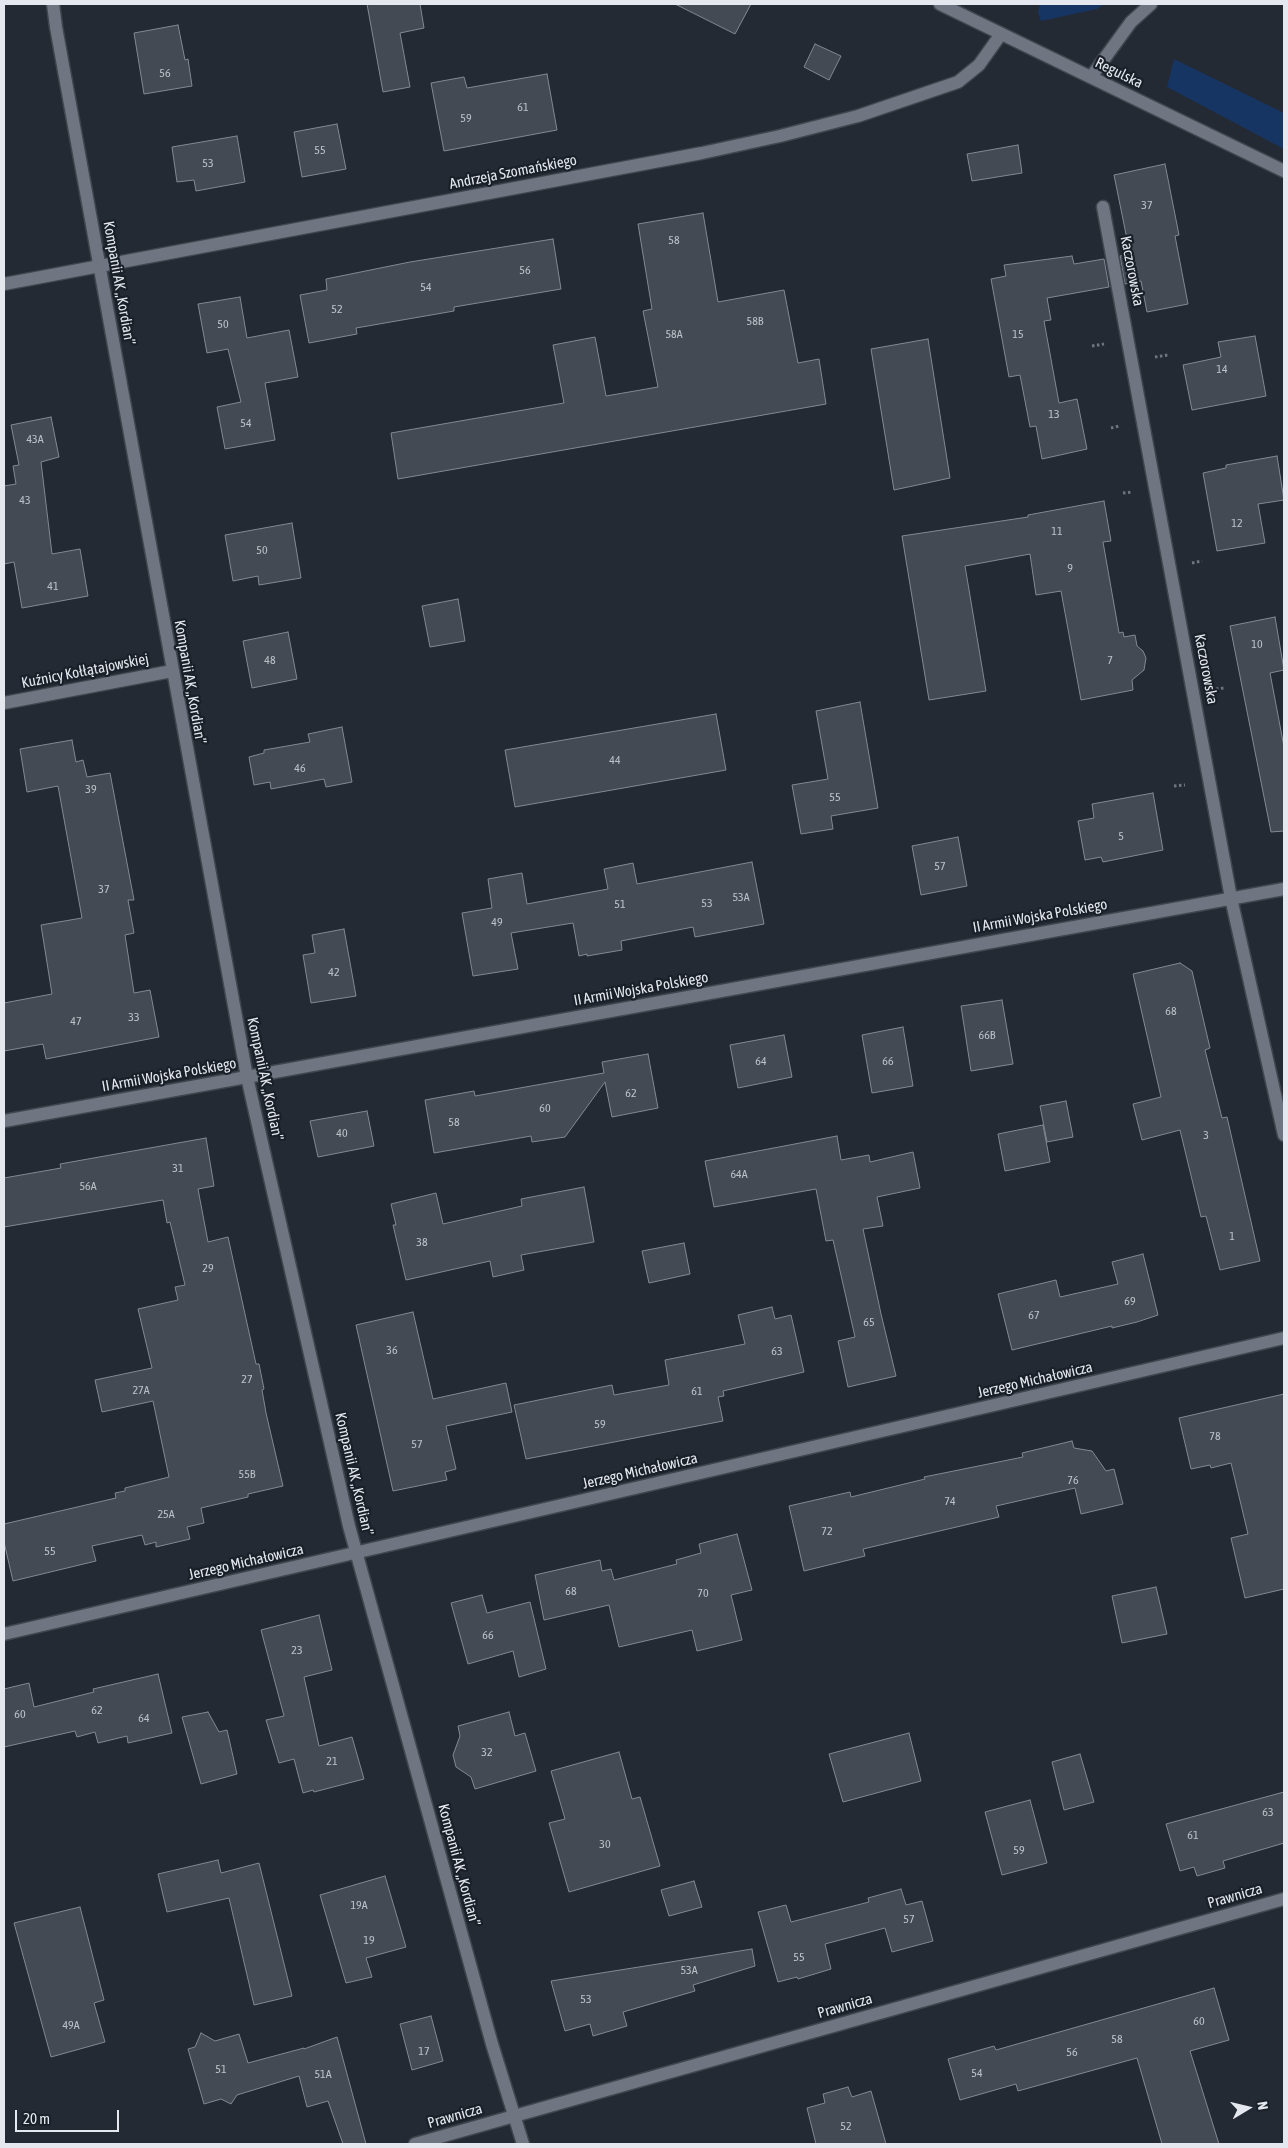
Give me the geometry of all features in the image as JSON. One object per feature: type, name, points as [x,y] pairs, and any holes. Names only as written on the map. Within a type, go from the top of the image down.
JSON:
[{"type":"street","name":"Kompanii AK „Kordian”","points":[[53,4],[172,672],[247,1077],[356,1552],[492,2044],[523,2144]]},
{"type":"street","name":"Regulska","points":[[940,4],[1284,171]]},
{"type":"street","points":[[1091,77],[1131,22],[1151,4]]},
{"type":"street","name":"Andrzeja Szomańskiego","points":[[4,284],[702,154],[780,136],[858,116],[958,82],[979,65],[1001,34]]},
{"type":"street","name":"Kaczorowska","points":[[1103,207],[1231,898],[1284,1135]]},
{"type":"street","name":"Kuźnicy Kołłątajowskiej","points":[[4,704],[172,672]]},
{"type":"street","name":"II Armii Wojska Polskiego","points":[[4,1121],[1284,888]]},
{"type":"street","name":"Jerzego Michałowicza","points":[[4,1634],[1284,1338]]},
{"type":"street","name":"Prawnicza","points":[[415,2144],[1284,1899]]},
{"type":"path","points":[[1092,346],[1107,343]]},
{"type":"path","points":[[1152,358],[1168,355]]},
{"type":"path","points":[[1123,493],[1133,492]]},
{"type":"path","points":[[1174,786],[1188,784]]},
{"type":"shaded area","points":[[1040,4],[1104,4],[1097,9],[1041,21],[1038,13]]},
{"type":"shaded area","points":[[1174,59],[1284,113],[1284,149],[1167,87]]},
{"type":"building","points":[[367,4],[420,4],[424,28],[400,33],[410,87],[383,92]]},
{"type":"building","points":[[675,4],[751,4],[735,34]]},
{"type":"building","points":[[178,25],[185,60],[188,59],[192,86],[144,94],[134,33]]},
{"type":"building","points":[[815,44],[841,56],[829,80],[804,67]]},
{"type":"building","points":[[547,74],[557,130],[444,151],[431,83],[464,77],[467,88]]},
{"type":"building","points":[[337,124],[346,169],[302,177],[294,132]]},
{"type":"building","points":[[237,136],[245,182],[196,191],[194,180],[177,182],[172,147]]},
{"type":"building","points":[[1018,145],[1022,173],[972,181],[967,154]]},
{"type":"building","points":[[1165,164],[1179,235],[1175,236],[1188,304],[1147,312],[1141,281],[1125,284],[1120,256],[1130,254],[1114,175]]},
{"type":"building","points":[[703,213],[718,302],[784,290],[798,363],[819,359],[826,404],[398,479],[391,433],[564,403],[553,345],[595,337],[606,396],[658,387],[643,311],[652,309],[638,224]]},
{"type":"building","points":[[553,239],[561,289],[454,307],[454,311],[356,328],[357,334],[309,343],[300,295],[327,290],[326,279],[410,262]]},
{"type":"building","points":[[1072,256],[1074,264],[1104,259],[1109,287],[1047,298],[1051,320],[1044,321],[1059,403],[1077,399],[1087,449],[1042,459],[1036,426],[1030,427],[1020,375],[1009,377],[991,279],[1006,276],[1004,265]]},
{"type":"building","points":[[240,297],[247,338],[289,330],[298,377],[265,383],[275,440],[225,449],[217,407],[241,402],[228,349],[207,353],[198,304]]},
{"type":"building","points":[[1255,336],[1266,396],[1192,410],[1183,365],[1221,357],[1218,342]]},
{"type":"building","points":[[928,339],[950,478],[894,490],[871,349]]},
{"type":"building","points":[[51,417],[59,457],[41,462],[52,554],[80,549],[88,596],[22,608],[14,562],[4,564],[4,486],[16,484],[13,466],[19,465],[11,425]]},
{"type":"building","points":[[1277,456],[1284,500],[1258,504],[1265,543],[1217,551],[1203,473],[1226,468],[1226,465]]},
{"type":"building","points":[[1104,501],[1111,541],[1103,542],[1119,633],[1123,632],[1124,637],[1135,635],[1137,646],[1143,651],[1146,658],[1144,670],[1132,680],[1133,690],[1081,700],[1061,591],[1036,595],[1030,554],[965,566],[986,691],[929,700],[902,536],[1028,517],[1028,515]]},
{"type":"building","points":[[292,523],[301,578],[259,585],[258,576],[233,581],[225,535]]},
{"type":"building","points":[[458,599],[465,641],[430,647],[422,606]]},
{"type":"building","points":[[1275,617],[1284,670],[1270,673],[1284,747],[1284,831],[1271,832],[1230,626]]},
{"type":"building","points":[[288,632],[297,679],[252,688],[243,641]]},
{"type":"building","points":[[860,702],[878,808],[831,816],[833,829],[801,834],[792,785],[828,779],[816,711]]},
{"type":"building","points":[[716,714],[726,770],[515,807],[505,750]]},
{"type":"building","points":[[342,727],[352,782],[326,787],[324,779],[271,789],[270,782],[254,785],[249,757],[264,753],[264,750],[310,742],[308,734]]},
{"type":"building","points":[[72,740],[76,762],[83,760],[87,777],[110,773],[134,900],[128,900],[134,933],[125,935],[134,993],[150,990],[159,1037],[46,1059],[43,1044],[4,1051],[4,1003],[52,994],[41,925],[82,918],[58,786],[27,792],[20,749]]},
{"type":"building","points":[[1153,793],[1163,850],[1103,862],[1101,857],[1085,860],[1078,821],[1094,818],[1092,804]]},
{"type":"building","points":[[958,837],[967,886],[921,895],[912,846]]},
{"type":"building","points":[[752,862],[764,924],[695,937],[693,927],[621,941],[622,950],[587,956],[587,954],[579,956],[573,923],[511,933],[518,969],[473,976],[462,913],[492,908],[488,879],[522,873],[527,904],[608,889],[604,869],[633,863],[637,884]]},
{"type":"building","points":[[344,929],[356,996],[311,1003],[303,955],[315,953],[312,935]]},
{"type":"building","points":[[1180,963],[1192,971],[1210,1048],[1205,1050],[1222,1118],[1227,1117],[1260,1261],[1220,1270],[1206,1216],[1201,1217],[1180,1130],[1142,1140],[1133,1104],[1161,1097],[1133,974]]},
{"type":"building","points":[[1002,1000],[1013,1064],[971,1071],[961,1006]]},
{"type":"building","points":[[903,1027],[913,1086],[872,1093],[862,1035]]},
{"type":"building","points":[[784,1035],[792,1077],[738,1088],[730,1045]]},
{"type":"building","points":[[648,1054],[658,1108],[612,1117],[605,1082],[565,1137],[532,1142],[531,1136],[434,1153],[425,1100],[474,1091],[475,1096],[604,1073],[602,1062]]},
{"type":"building","points":[[1066,1101],[1073,1137],[1047,1142],[1040,1106]]},
{"type":"building","points":[[367,1111],[374,1146],[318,1157],[310,1121]]},
{"type":"building","points":[[1043,1125],[1050,1162],[1005,1171],[998,1134]]},
{"type":"building","points":[[837,1136],[841,1160],[869,1155],[870,1162],[913,1152],[920,1188],[877,1197],[883,1226],[863,1229],[896,1376],[848,1387],[838,1341],[855,1337],[833,1240],[826,1241],[816,1189],[714,1207],[705,1161]]},
{"type":"building","points":[[206,1138],[214,1186],[198,1189],[208,1242],[228,1237],[256,1364],[259,1364],[266,1413],[283,1486],[248,1494],[248,1497],[201,1508],[204,1523],[187,1527],[190,1539],[156,1547],[156,1542],[145,1545],[142,1535],[92,1546],[96,1561],[13,1581],[4,1542],[4,1524],[116,1498],[115,1493],[125,1491],[125,1488],[169,1477],[153,1401],[102,1412],[95,1380],[152,1368],[138,1309],[178,1300],[175,1287],[185,1285],[170,1222],[167,1223],[163,1200],[4,1227],[4,1178],[61,1168],[60,1164]]},
{"type":"building","points":[[584,1187],[594,1242],[521,1255],[524,1270],[493,1277],[490,1261],[406,1280],[393,1225],[396,1225],[391,1204],[436,1193],[443,1224],[522,1206],[521,1199]]},
{"type":"building","points":[[684,1243],[690,1274],[649,1283],[642,1251]]},
{"type":"building","points":[[1143,1254],[1158,1315],[1112,1328],[1112,1326],[1012,1350],[998,1294],[1056,1280],[1060,1297],[1118,1284],[1112,1262]]},
{"type":"building","points":[[772,1307],[775,1319],[791,1315],[804,1372],[723,1391],[724,1396],[718,1397],[723,1421],[526,1459],[514,1405],[612,1385],[614,1395],[669,1385],[665,1360],[745,1344],[738,1315]]},
{"type":"building","points":[[413,1312],[433,1399],[506,1383],[512,1412],[446,1426],[456,1469],[445,1472],[447,1480],[393,1491],[356,1325]]},
{"type":"building","points":[[1284,1394],[1284,1589],[1245,1598],[1231,1538],[1248,1534],[1231,1463],[1211,1468],[1210,1465],[1191,1469],[1179,1418]]},
{"type":"building","points":[[1072,1441],[1074,1448],[1092,1451],[1106,1471],[1114,1469],[1123,1504],[1081,1514],[1075,1488],[996,1506],[999,1517],[863,1549],[865,1556],[804,1571],[789,1506],[850,1492],[851,1497],[925,1479],[924,1477],[1023,1457],[1022,1453]]},
{"type":"building","points":[[737,1534],[752,1590],[731,1595],[742,1640],[697,1651],[692,1630],[619,1647],[609,1605],[544,1620],[535,1575],[600,1560],[602,1571],[611,1569],[614,1580],[677,1564],[676,1560],[701,1553],[699,1544]]},
{"type":"building","points":[[1156,1587],[1167,1634],[1122,1643],[1112,1596]]},
{"type":"building","points":[[482,1595],[487,1613],[530,1602],[546,1669],[519,1677],[513,1651],[468,1664],[451,1603]]},
{"type":"building","points":[[319,1615],[332,1670],[304,1677],[319,1746],[352,1737],[364,1779],[303,1793],[294,1759],[279,1763],[266,1720],[284,1716],[261,1630]]},
{"type":"building","points":[[158,1674],[172,1733],[128,1743],[127,1736],[98,1743],[95,1732],[77,1737],[75,1731],[4,1747],[4,1689],[29,1683],[34,1707],[94,1692],[93,1689]]},
{"type":"building","points":[[208,1712],[219,1732],[227,1730],[237,1774],[201,1784],[182,1717]]},
{"type":"building","points":[[509,1712],[515,1736],[525,1733],[536,1771],[475,1789],[471,1777],[456,1767],[453,1755],[460,1736],[458,1726]]},
{"type":"building","points":[[909,1733],[921,1781],[843,1802],[829,1754]]},
{"type":"building","points":[[619,1752],[632,1799],[640,1797],[660,1866],[569,1892],[549,1823],[565,1819],[551,1771]]},
{"type":"building","points":[[1080,1754],[1094,1802],[1064,1810],[1052,1762]]},
{"type":"building","points":[[1284,1792],[1284,1843],[1223,1861],[1225,1868],[1197,1876],[1194,1867],[1180,1871],[1166,1824]]},
{"type":"building","points":[[1030,1800],[1047,1863],[1002,1875],[985,1812]]},
{"type":"building","points":[[218,1860],[221,1873],[259,1863],[292,1996],[254,2005],[229,1898],[167,1912],[158,1874]]},
{"type":"building","points":[[385,1876],[406,1947],[366,1958],[372,1977],[346,1983],[320,1895]]},
{"type":"building","points":[[694,1881],[702,1907],[669,1916],[661,1890]]},
{"type":"building","points":[[901,1889],[906,1905],[922,1901],[933,1941],[892,1952],[885,1928],[825,1944],[831,1969],[798,1979],[797,1977],[778,1982],[758,1912],[786,1905],[791,1922],[869,1902],[868,1898]]},
{"type":"building","points":[[80,1907],[104,2000],[94,2003],[105,2042],[51,2057],[14,1923]]},
{"type":"building","points":[[752,1949],[755,1966],[693,1985],[695,1991],[623,2012],[627,2026],[593,2036],[590,2024],[565,2031],[551,1981]]},
{"type":"building","points":[[1214,1988],[1229,2040],[1190,2051],[1219,2144],[1162,2144],[1137,2058],[1018,2091],[1016,2084],[960,2100],[948,2059],[994,2046],[996,2050]]},
{"type":"building","points":[[431,2016],[443,2061],[412,2070],[400,2024]]},
{"type":"building","points":[[201,2033],[215,2041],[239,2034],[248,2063],[304,2049],[337,2037],[366,2144],[343,2144],[328,2101],[307,2107],[299,2076],[237,2095],[231,2104],[221,2099],[204,2104],[188,2049],[195,2047]]},
{"type":"building","points":[[848,2087],[852,2097],[871,2091],[886,2144],[816,2144],[807,2108],[825,2103],[823,2094]]}]
